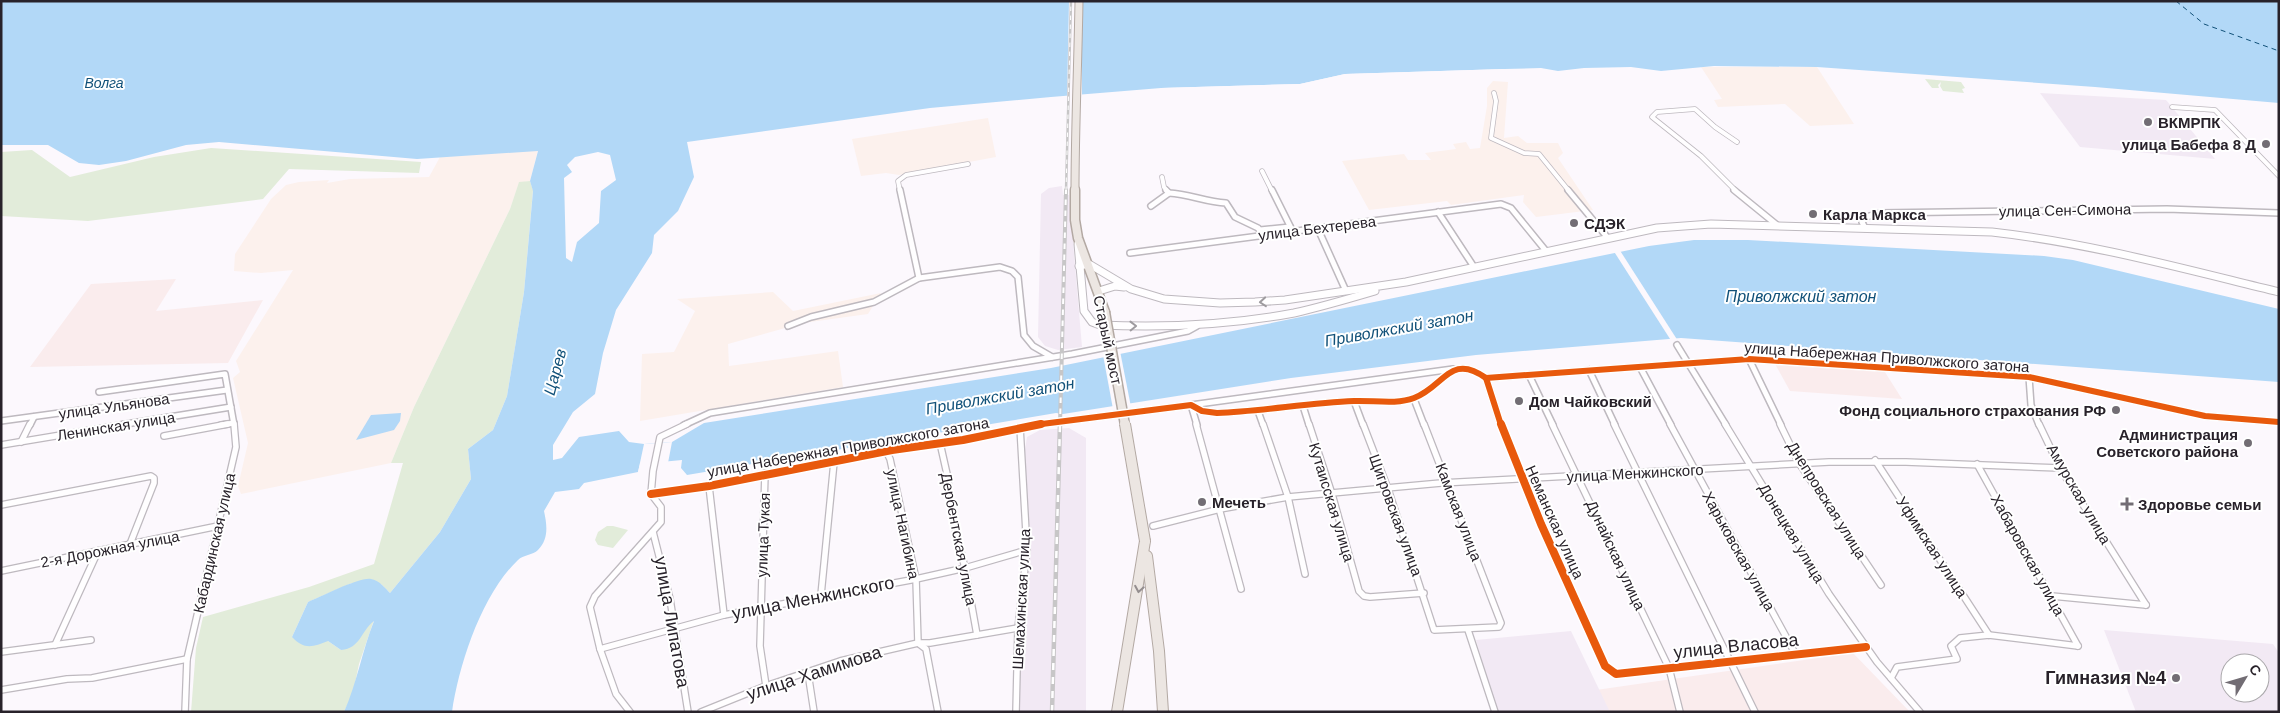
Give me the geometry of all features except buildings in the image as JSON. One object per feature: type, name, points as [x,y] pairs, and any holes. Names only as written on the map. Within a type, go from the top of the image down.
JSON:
[{"type":"main road","name":"Старый мост","points":[[1075,1],[1073,92],[1075,110],[1074,194],[1078,238],[1084,265],[1099,291],[1105,312],[1145,541],[1155,612],[1163,712]]},
{"type":"main road","name":"Старый мост","points":[[1075,110],[1078,92],[1079,1]]},
{"type":"main road","points":[[1131,289],[1084,265],[1084,311],[1092,322],[1100,325],[1119,326],[1201,324],[1242,320],[1320,307],[1406,282],[1606,238],[1683,225],[1992,232],[2040,237],[2279,292]]},
{"type":"main road","points":[[1099,291],[1115,286],[1164,299],[1220,303],[1285,300],[1406,282]]},
{"type":"main road","points":[[1117,712],[1145,541]]},
{"type":"street","points":[[1494,93],[1496,101],[1492,138],[1496,142],[1524,153],[1539,154],[1606,238]]},
{"type":"street","points":[[2172,107],[2215,110],[2279,176]]},
{"type":"street","points":[[1737,142],[1715,127],[1700,111],[1692,108],[1657,112],[1652,117],[1701,156],[1731,187],[1777,226]]},
{"type":"street","points":[[920,278],[898,180],[901,177],[968,164]]},
{"type":"street","points":[[2269,164],[2279,165]]},
{"type":"street","points":[[1162,177],[1164,187],[1169,192],[1187,194],[1207,202],[1226,203],[1235,218],[1260,230],[1291,229],[1262,171]]},
{"type":"street","points":[[1151,206],[1169,192]]},
{"type":"street","name":"улица Бехтерева","points":[[1130,253],[1263,235],[1291,229],[1318,229],[1438,212],[1505,205],[1511,208],[1546,251]]},
{"type":"street","name":"улица Сен-Симона","points":[[1865,228],[1862,222],[1866,217],[1880,214],[2167,209],[2279,213]]},
{"type":"street","points":[[1438,212],[1474,267]]},
{"type":"street","points":[[1318,229],[1346,291]]},
{"type":"street","points":[[1260,230],[1263,235]]},
{"type":"street","points":[[788,326],[811,317],[874,302],[908,282],[920,278],[1000,267],[1012,271],[1018,277],[1024,335],[1033,346],[1052,357]]},
{"type":"street","points":[[630,712],[616,694],[600,649],[590,607],[591,602],[661,522],[662,506],[652,494],[653,471],[659,440],[710,414],[1052,357],[1188,331],[1201,324]]},
{"type":"street","name":"Донецкая улица","points":[[1677,345],[1830,594],[1866,647],[1920,712]]},
{"type":"street","name":"улица Набережная Приволжского затона","points":[[1461,368],[1474,369],[1486,378],[1686,362],[1749,359],[2029,377],[2205,416],[2279,422]]},
{"type":"street","name":"Днепровская улица","points":[[1749,359],[1799,462],[1881,585]]},
{"type":"street","name":"Харьковская улица","points":[[1640,367],[1796,655]]},
{"type":"street","points":[[1191,405],[1210,413],[1258,411],[1354,401],[1414,399],[1442,377],[1461,368]]},
{"type":"street","points":[[1191,405],[1461,368]]},
{"type":"street","points":[[1589,370],[1636,472],[1755,712]]},
{"type":"street","name":"Кабардинская улица","points":[[99,392],[224,374],[234,423],[236,446],[188,659],[185,712]]},
{"type":"street","name":"Дунайская улица","points":[[1529,375],[1669,668],[1680,712]]},
{"type":"street","name":"Амурская улица","points":[[2029,377],[2031,405],[2034,414],[2060,468],[2146,605],[2052,596]]},
{"type":"street","name":"Неманская улица","points":[[1486,378],[1495,410],[1521,478],[1605,666],[1610,672]]},
{"type":"street","name":"улица Ульянова","points":[[1,421],[227,390]]},
{"type":"street","name":"Камская улица","points":[[1414,399],[1501,623],[1500,626],[1468,630]]},
{"type":"street","name":"Щигровская улица","points":[[1354,401],[1388,489],[1424,594],[1434,630],[1468,630]]},
{"type":"street","points":[[1191,405],[1240,588]]},
{"type":"street","name":"улица Набережная Приволжского затона","points":[[652,494],[709,486],[765,473],[940,442],[963,440],[1056,421],[1191,405]]},
{"type":"street","name":"Кутаисская улица","points":[[1303,406],[1332,494],[1359,591],[1364,596],[1424,594]]},
{"type":"street","name":"Ленинская улица","points":[[1,445],[230,407]]},
{"type":"street","points":[[1258,411],[1288,497],[1305,574]]},
{"type":"street","points":[[21,442],[34,417]]},
{"type":"street","points":[[164,436],[234,423]]},
{"type":"street","name":"Шемахинская улица","points":[[1016,712],[1018,628],[1026,550],[1020,427]]},
{"type":"street","name":"Дербентская улица","points":[[940,442],[947,474],[953,520],[965,568],[977,635]]},
{"type":"street","name":"улица Нагибина","points":[[886,451],[890,459],[916,579],[918,643],[926,648],[938,712]]},
{"type":"street","name":"улица Менжинского","points":[[1153,526],[1220,509],[1288,497],[1521,478],[1752,467],[1799,462],[1876,460],[2060,468]]},
{"type":"street","name":"Уфимская улица","points":[[1876,460],[1989,634]]},
{"type":"street","points":[[821,595],[834,462]]},
{"type":"street","name":"Хабаровская улица","points":[[1977,464],[2052,596],[2078,646],[1989,634]]},
{"type":"street","name":"улица Тукая","points":[[765,473],[760,646],[766,686]]},
{"type":"street","points":[[1,505],[150,476],[154,478],[154,483],[130,544]]},
{"type":"street","points":[[709,486],[724,615]]},
{"type":"street","name":"2-я Дорожная улица","points":[[1,571],[218,526]]},
{"type":"street","name":"улица Липатова","points":[[653,532],[661,555],[676,630],[688,712]]},
{"type":"street","name":"улица Менжинского","points":[[600,649],[676,630],[724,615],[821,595],[916,579],[965,568],[1026,550]]},
{"type":"street","points":[[55,645],[98,551]]},
{"type":"street","name":"улица Хамимова","points":[[701,712],[766,686],[840,661],[918,643],[930,643],[1018,628]]},
{"type":"street","points":[[1468,630],[1495,712]]},
{"type":"street","points":[[1891,678],[1897,667],[1957,659],[1951,646],[1956,640],[1989,634]]},
{"type":"street","points":[[1,652],[91,640]]},
{"type":"street","name":"улица Власова","points":[[1610,672],[1616,674],[1731,663],[1866,647]]},
{"type":"street","points":[[1,690],[67,678],[92,678],[188,659]]},
{"type":"street","points":[[808,673],[814,712]]},
{"type":"shaded area","points":[[1701,67],[1817,67],[1854,124],[1810,126],[1785,104],[1718,107],[1714,100],[1722,99]]},
{"type":"shaded area","points":[[1493,81],[1508,82],[1504,138],[1518,136],[1527,143],[1558,143],[1563,153],[1558,158],[1593,210],[1536,217],[1523,202],[1524,195],[1451,205],[1447,201],[1369,210],[1342,161],[1404,154],[1408,160],[1431,160],[1425,153],[1456,149],[1453,144],[1466,142],[1470,149],[1480,148],[1487,106],[1487,88]]},
{"type":"shaded area","points":[[2040,93],[2166,100],[2215,159],[2080,147]]},
{"type":"shaded area","points":[[988,118],[996,157],[899,175],[886,173],[861,176],[852,139]]},
{"type":"shaded area","points":[[538,150],[530,181],[519,183],[510,209],[414,407],[391,463],[241,494],[238,486],[248,443],[233,378],[240,372],[236,361],[293,270],[261,273],[234,271],[235,254],[271,199],[286,185],[299,182],[329,180],[327,183],[350,179],[429,177],[440,157]]},
{"type":"shaded area","points":[[1062,186],[1063,195],[1069,195],[1082,347],[1058,350],[1045,346],[1038,337],[1041,194],[1049,188]]},
{"type":"shaded area","points":[[176,279],[156,311],[263,300],[228,363],[30,367],[91,284]]},
{"type":"shaded area","points":[[773,292],[793,311],[881,293],[868,314],[803,323],[728,344],[729,366],[838,351],[843,387],[640,421],[642,354],[674,352],[695,311],[677,299]]},
{"type":"shaded area","points":[[1774,362],[1883,369],[1902,399],[1790,391]]},
{"type":"shaded area","points":[[1069,428],[1086,438],[1086,712],[1018,712],[1025,449],[1027,437],[1040,430]]},
{"type":"shaded area","name":"Гимназия №4","points":[[2104,630],[2273,644],[2279,653],[2279,712],[2136,712]]},
{"type":"shaded area","points":[[1571,631],[1609,710],[1497,712],[1476,640]]},
{"type":"shaded area","points":[[1853,653],[1910,712],[1787,710],[1596,712],[1589,691]]},
{"type":"green space","points":[[1925,79],[1961,82],[1965,88],[1962,89],[1964,93],[1943,91],[1940,86],[1941,82],[1938,85],[1939,88],[1932,88]]},
{"type":"green space","points":[[211,148],[421,162],[419,173],[289,169],[263,199],[88,221],[1,216],[1,152],[32,150],[70,177],[154,157]]},
{"type":"green space","points":[[530,181],[533,190],[524,292],[507,396],[493,430],[468,449],[471,479],[440,532],[390,593],[381,584],[352,583],[308,602],[292,637],[328,641],[341,650],[374,620],[359,664],[353,693],[344,712],[191,712],[196,648],[203,617],[309,587],[374,564],[403,463],[391,463],[414,407],[510,209],[519,182]]},
{"type":"green space","points":[[607,526],[628,530],[613,548],[598,545],[595,540],[598,532]]},
{"type":"water","points":[[1,1],[2279,1],[2279,103],[2095,87],[1817,67],[1714,66],[1661,71],[1631,67],[1584,68],[1558,71],[1541,68],[1345,74],[1300,84],[1161,88],[1051,97],[930,108],[687,142],[694,177],[678,211],[654,235],[652,253],[616,310],[603,353],[595,394],[573,412],[553,445],[553,460],[562,458],[579,437],[619,431],[629,442],[644,444],[672,442],[704,423],[1051,368],[1649,246],[1694,240],[1748,240],[2044,256],[2073,260],[2279,309],[2279,382],[1681,338],[1476,355],[1291,378],[1063,414],[1056,413],[687,475],[681,468],[682,460],[640,464],[638,472],[584,483],[579,489],[555,492],[544,511],[546,537],[542,546],[536,552],[518,560],[505,574],[483,610],[466,652],[452,712],[344,712],[374,621],[369,625],[357,643],[348,649],[341,650],[328,641],[318,645],[305,646],[292,637],[308,602],[365,579],[377,581],[390,593],[440,532],[471,479],[468,449],[493,430],[507,396],[524,292],[533,191],[530,181],[538,151],[417,159],[219,142],[186,145],[126,161],[99,165],[79,163],[48,145],[1,145]],"holes":[[[598,152],[610,155],[616,180],[601,191],[599,223],[577,242],[572,262],[566,258],[564,178],[572,172],[567,165],[575,157]]]},
{"type":"water","points":[[401,413],[400,421],[394,430],[356,440],[371,415]]},
{"type":"pier","points":[[1069,1],[1082,1],[1082,97],[1067,98]]},
{"type":"pier","points":[[1504,69],[1504,71],[1335,77],[1300,86],[1161,90],[1161,88],[1300,84],[1345,74]]},
{"type":"pier","points":[[1619,249],[1678,341],[1672,342],[1613,250]]},
{"type":"pier","points":[[1120,351],[1131,407],[1113,409],[1103,355]]},
{"type":"pier","points":[[672,442],[668,463],[642,466],[641,472],[638,472],[644,444]]},
{"type":"ferry route","points":[[2176,1],[2204,24],[2279,51]]},
{"type":"railway","points":[[1066,191],[1071,1]]},
{"type":"railway","points":[[1060,425],[1066,190]]},
{"type":"railway","points":[[1052,712],[1060,424]]},
{"type":"cycle path","points":[[651,494],[709,486],[892,450],[963,440],[1056,421],[1191,405],[1202,411],[1217,413],[1354,401],[1411,399],[1424,393],[1449,373],[1457,369],[1466,368],[1475,370],[1486,378],[1686,362],[1749,359],[2029,377],[2205,416],[2279,422]]},
{"type":"cycle path","points":[[1486,378],[1525,488],[1605,666],[1616,674],[1866,647]]},
{"type":"place","name":"ВКМРПК","points":[[2148,122]]},
{"type":"place","name":"улица Бабефа 8 Д","points":[[2266,144]]},
{"type":"place","name":"Карла Маркса","points":[[1813,214]]},
{"type":"place","name":"СДЭК","points":[[1574,223]]},
{"type":"place","name":"Дом Чайковский","points":[[1519,401]]},
{"type":"place","name":"Фонд социального страхования РФ","points":[[2116,410]]},
{"type":"place","name":"Администрация Советского района","points":[[2248,443]]},
{"type":"place","name":"Мечеть","points":[[1202,502]]},
{"type":"place","name":"Здоровье семьи","points":[[2127,504]]},
{"type":"place","name":"Гимназия №4","points":[[2176,678]]},
{"type":"water label","name":"Волга","points":[[104,83]]},
{"type":"water label","name":"Приволжский затон","points":[[1801,296]]},
{"type":"water label","name":"Приволжский затон","points":[[1399,328]]},
{"type":"water label","name":"Царев","points":[[555,372]]},
{"type":"water label","name":"Приволжский затон","points":[[1000,396]]}]
